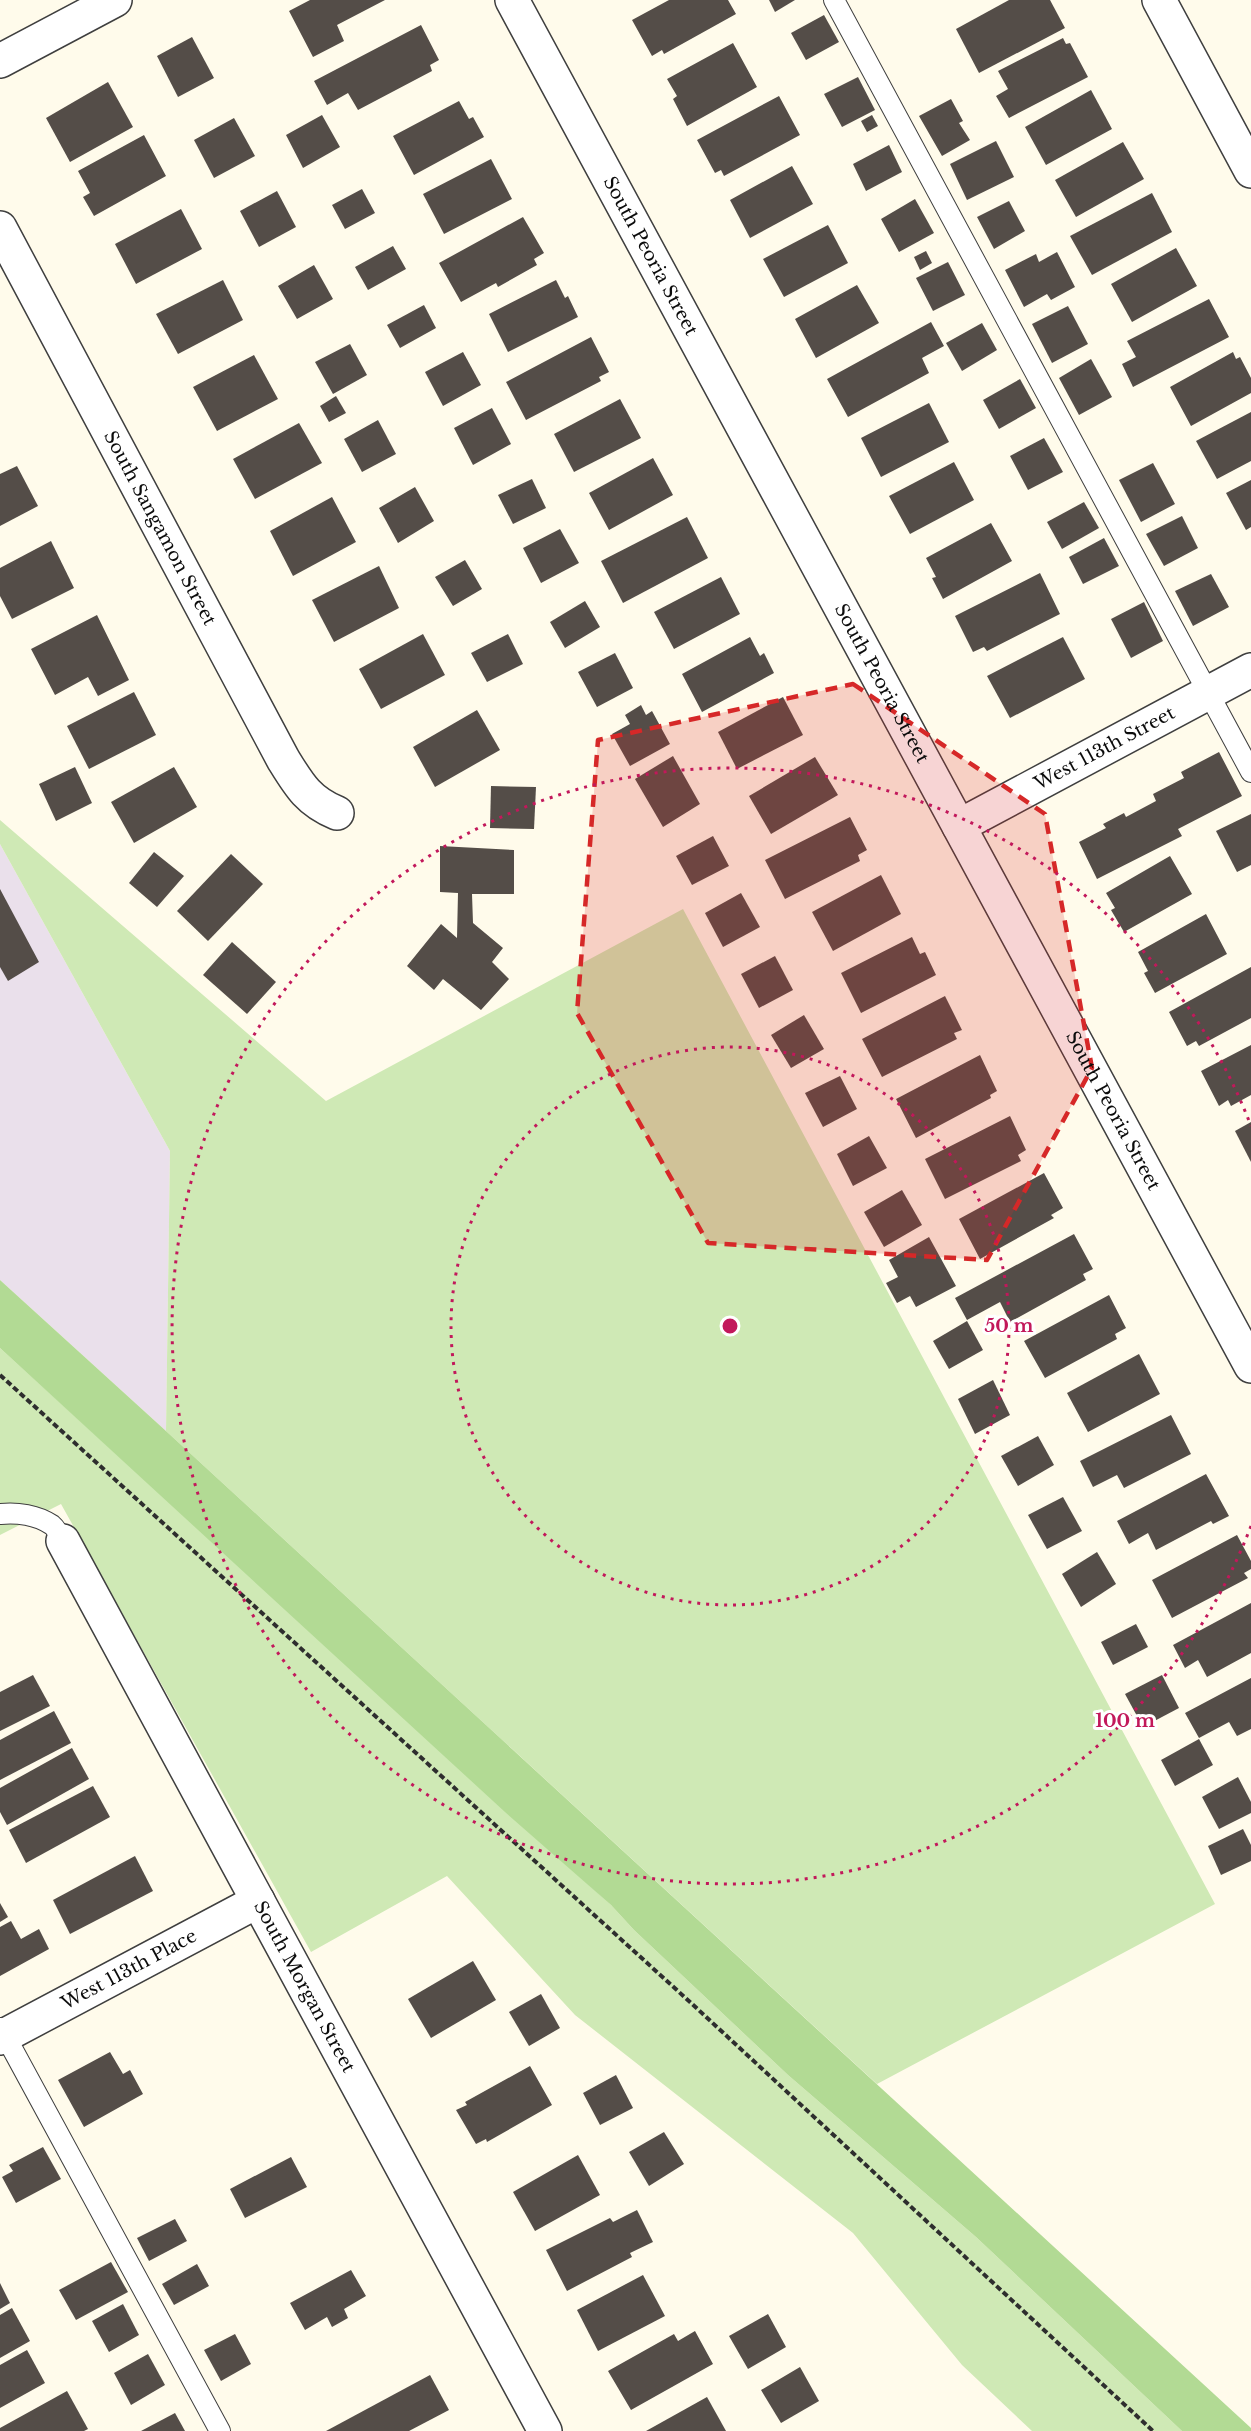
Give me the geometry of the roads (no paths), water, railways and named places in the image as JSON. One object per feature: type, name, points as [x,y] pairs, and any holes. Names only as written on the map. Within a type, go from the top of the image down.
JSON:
[{"type":"street","points":[[0,61],[115,0]]},
{"type":"street","name":"South Peoria Street","points":[[512,0],[1251,1366]]},
{"type":"street","points":[[1159,0],[1251,171]]},
{"type":"street","name":"South Sangamon Street","points":[[0,228],[283,759],[300,786],[319,805],[337,813]]},
{"type":"street","name":"West 113th Street","points":[[959,826],[1251,670]]},
{"type":"street","name":"South Morgan Street","points":[[63,1541],[545,2431]]},
{"type":"street","name":"West 113th Place","points":[[2,2033],[258,1901]]},
{"type":"lane","points":[[834,0],[1251,772]]},
{"type":"lane","points":[[0,1514],[17,1512],[39,1519],[53,1526],[63,1541]]},
{"type":"lane","points":[[2,2033],[219,2431]]}]
